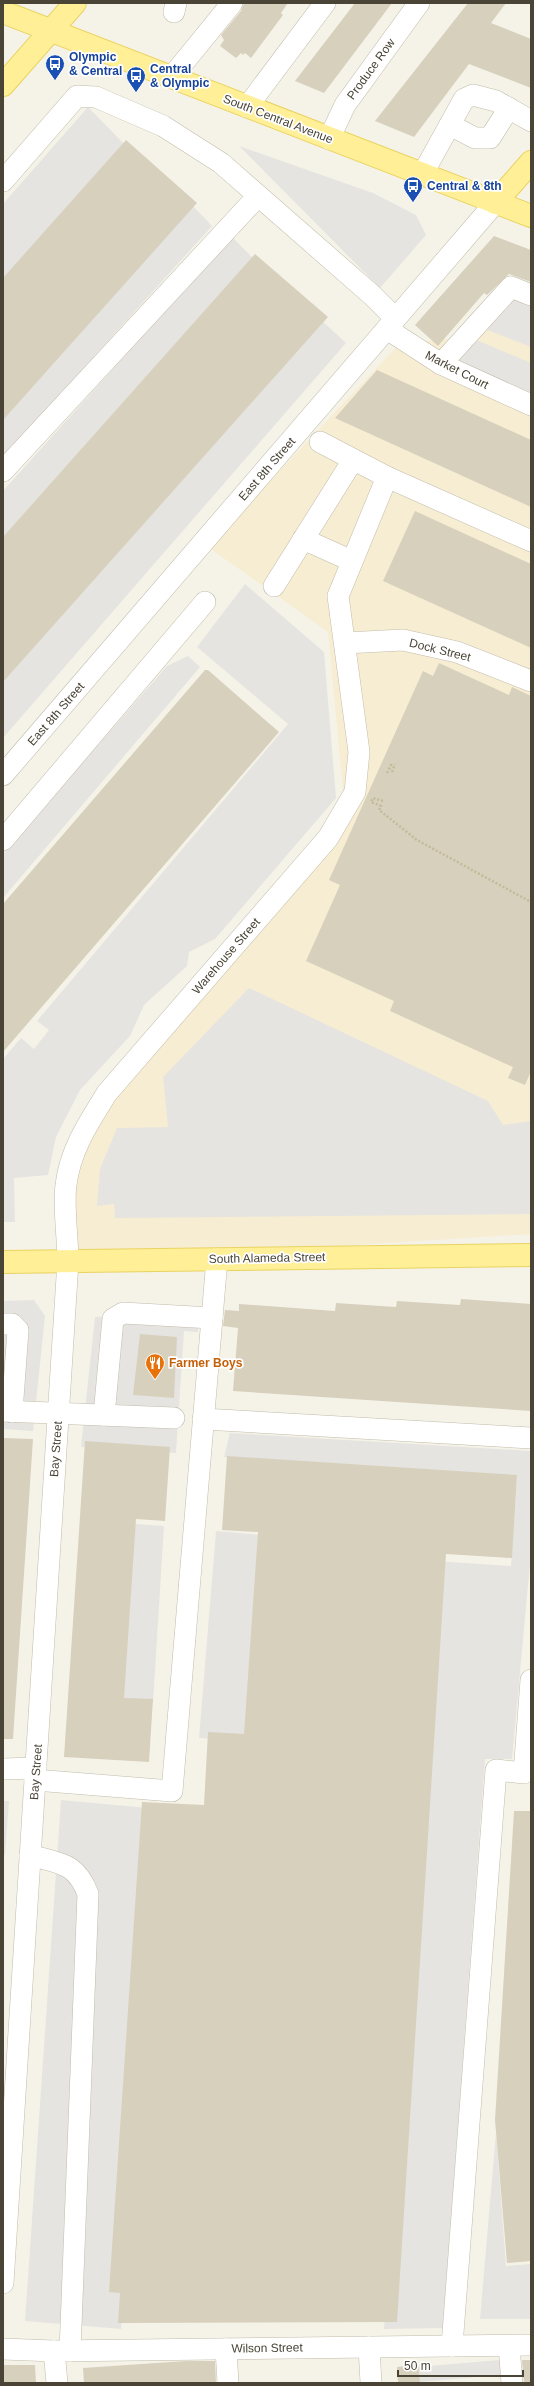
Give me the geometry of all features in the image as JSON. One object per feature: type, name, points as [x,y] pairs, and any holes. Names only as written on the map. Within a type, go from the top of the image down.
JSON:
[{"type":"main road","points":[[3,85],[75,3]]},
{"type":"main road","name":"South Central Avenue","points":[[3,12],[531,216]]},
{"type":"main road","name":"East 8th Street","points":[[496,203],[531,162]]},
{"type":"main road","name":"South Alameda Street","points":[[3,1262],[531,1254]]},
{"type":"street","points":[[171,78],[232,3]]},
{"type":"street","points":[[247,107],[324,3]]},
{"type":"street","name":"Produce Row","points":[[329,139],[345,105],[419,3]]},
{"type":"street","points":[[422,174],[464,99],[473,94],[496,100],[531,121]]},
{"type":"street","name":"Market Court","points":[[3,181],[77,96],[96,97],[163,126],[221,163],[373,296],[391,324],[441,364],[531,405]]},
{"type":"street","points":[[450,125],[475,138],[490,138],[509,108]]},
{"type":"street","points":[[3,471],[258,196]]},
{"type":"street","name":"East 8th Street","points":[[3,775],[496,203]]},
{"type":"street","points":[[441,364],[511,287],[531,295]]},
{"type":"street","points":[[320,442],[386,478],[531,541]]},
{"type":"street","points":[[274,586],[353,460]]},
{"type":"street","name":"Warehouse Street","points":[[68,1261],[65,1186],[72,1157],[93,1115],[107,1093],[328,838],[355,792],[359,752],[338,596],[386,478]]},
{"type":"street","points":[[303,539],[352,561]]},
{"type":"street","points":[[3,840],[205,602]]},
{"type":"street","name":"Dock Street","points":[[345,643],[403,640],[457,652],[531,681]]},
{"type":"street","points":[[3,1769],[172,1791],[217,1259]]},
{"type":"street","name":"Bay Street","points":[[3,2283],[10,2058],[30,1855],[36,1774],[68,1261]]},
{"type":"street","points":[[104,1415],[113,1319],[123,1313],[212,1318]]},
{"type":"street","points":[[3,1324],[12,1324],[18,1330],[8,1411],[59,1415],[174,1418]]},
{"type":"street","points":[[204,1419],[531,1438]]},
{"type":"street","points":[[452,2346],[496,1770],[524,1773],[531,1680]]},
{"type":"street","points":[[30,1855],[72,1868],[82,1878],[88,1894],[62,2351],[57,2383]]},
{"type":"street","name":"Wilson Street","points":[[3,2349],[62,2351],[531,2345]]},
{"type":"street","points":[[509,2346],[512,2383]]},
{"type":"street","points":[[369,2347],[371,2383]]},
{"type":"street","points":[[226,2349],[228,2383]]},
{"type":"path","points":[[388,773],[393,764],[392,772]]},
{"type":"path","points":[[374,798],[383,801]]},
{"type":"path","points":[[372,802],[381,806],[379,810],[417,840],[531,902]]},
{"type":"shaded area","points":[[88,107],[125,145],[3,281],[3,204]]},
{"type":"shaded area","points":[[239,146],[373,193],[416,215],[426,235],[380,288]]},
{"type":"shaded area","points":[[191,204],[212,226],[3,457],[3,413]]},
{"type":"shaded area","points":[[232,237],[255,260],[3,540],[3,491]]},
{"type":"shaded area","points":[[511,295],[531,303],[531,347],[482,328]]},
{"type":"shaded area","points":[[531,296],[531,1234],[216,1254],[74,1251],[71,1188],[99,1119],[344,802],[328,632],[208,547],[400,343],[450,339]]},
{"type":"shaded area","points":[[320,319],[346,343],[3,738],[3,672]]},
{"type":"shaded area","points":[[474,339],[531,363],[531,416],[440,375]]},
{"type":"shaded area","points":[[245,584],[324,652],[336,798],[215,939],[189,952],[187,966],[144,1005],[130,1036],[80,1090],[56,1137],[48,1175],[14,1178],[15,1222],[3,1222],[3,1059],[21,1038],[34,1049],[49,1030],[37,1021],[288,724],[197,647]]},
{"type":"shaded area","points":[[188,656],[200,667],[3,898],[3,854],[167,666]]},
{"type":"shaded area","points":[[249,988],[488,1101],[503,1125],[531,1121],[531,1214],[115,1218],[114,1204],[97,1206],[100,1169],[117,1128],[168,1127],[163,1077]]},
{"type":"shaded area","points":[[34,1300],[45,1316],[33,1431],[3,1429],[3,1301]]},
{"type":"shaded area","points":[[199,1312],[198,1332],[184,1331],[176,1453],[81,1447],[95,1317]]},
{"type":"shaded area","points":[[230,1433],[531,1451],[531,1553],[512,1759],[485,1759],[443,2328],[384,2329],[435,1561],[511,1566],[517,1478],[224,1457]]},
{"type":"shaded area","points":[[122,1523],[164,1526],[153,1703],[111,1700]]},
{"type":"shaded area","points":[[216,1531],[272,1536],[256,1742],[199,1738]]},
{"type":"shaded area","points":[[61,1800],[159,1809],[121,2329],[25,2321]]},
{"type":"shaded area","points":[[3,1801],[9,1801],[5,1855],[3,1855]]},
{"type":"shaded area","points":[[496,2132],[506,2266],[531,2264],[531,2319],[480,2319]]},
{"type":"shaded area","points":[[500,2360],[501,2375],[418,2382],[417,2367]]},
{"type":"building","points":[[244,3],[288,3],[281,13],[283,15],[251,58],[245,53],[243,55],[241,53],[236,58],[220,46],[224,40],[221,35],[241,11]]},
{"type":"building","points":[[355,3],[392,3],[324,93],[295,81]]},
{"type":"building","points":[[468,3],[506,3],[491,23],[531,39],[531,88],[469,64],[414,137],[375,121]]},
{"type":"building","points":[[126,140],[197,203],[3,420],[3,278]]},
{"type":"building","points":[[494,236],[531,250],[531,282],[509,274],[487,295],[484,293],[438,346],[415,325]]},
{"type":"building","points":[[255,254],[328,317],[3,682],[3,537]]},
{"type":"building","points":[[377,370],[531,440],[531,507],[335,418]]},
{"type":"building","points":[[415,511],[531,564],[531,648],[383,581]]},
{"type":"building","points":[[439,663],[509,695],[512,687],[531,696],[531,1071],[525,1085],[508,1078],[513,1067],[390,1011],[394,1001],[306,961],[340,885],[329,880],[423,671],[433,676]]},
{"type":"building","points":[[205,670],[208,670],[279,732],[3,1052],[3,904]]},
{"type":"building","points":[[461,1299],[531,1304],[531,1411],[233,1391],[238,1328],[223,1326],[225,1310],[239,1311],[239,1304],[335,1311],[336,1303],[396,1307],[397,1301],[460,1305]]},
{"type":"building","name":"Farmer Boys","points":[[140,1334],[177,1337],[174,1398],[133,1395]]},
{"type":"building","points":[[3,1438],[33,1439],[13,1739],[3,1739]]},
{"type":"building","points":[[85,1441],[170,1447],[165,1521],[136,1519],[124,1698],[153,1699],[149,1762],[64,1757]]},
{"type":"building","points":[[227,1456],[517,1475],[512,1558],[446,1554],[397,2322],[118,2323],[120,2293],[109,2292],[142,1802],[204,1805],[208,1732],[244,1734],[258,1532],[222,1530]]},
{"type":"building","points":[[514,1811],[531,1811],[531,2261],[507,2263],[495,2120]]},
{"type":"building","points":[[522,2360],[531,2360],[531,2383],[524,2383]]},
{"type":"building","points":[[186,2361],[215,2361],[216,2383],[84,2383],[83,2368]]},
{"type":"building","points":[[418,2364],[420,2383],[398,2383],[397,2367]]},
{"type":"building","points":[[3,2365],[35,2365],[36,2383],[3,2383]]},
{"type":"place","name":"Olympic & Central","points":[[55,81]]},
{"type":"place","name":"Central & Olympic","points":[[136,93]]},
{"type":"place","name":"Central & 8th","points":[[413,203]]},
{"type":"place","name":"Farmer Boys","points":[[155,1380]]}]
